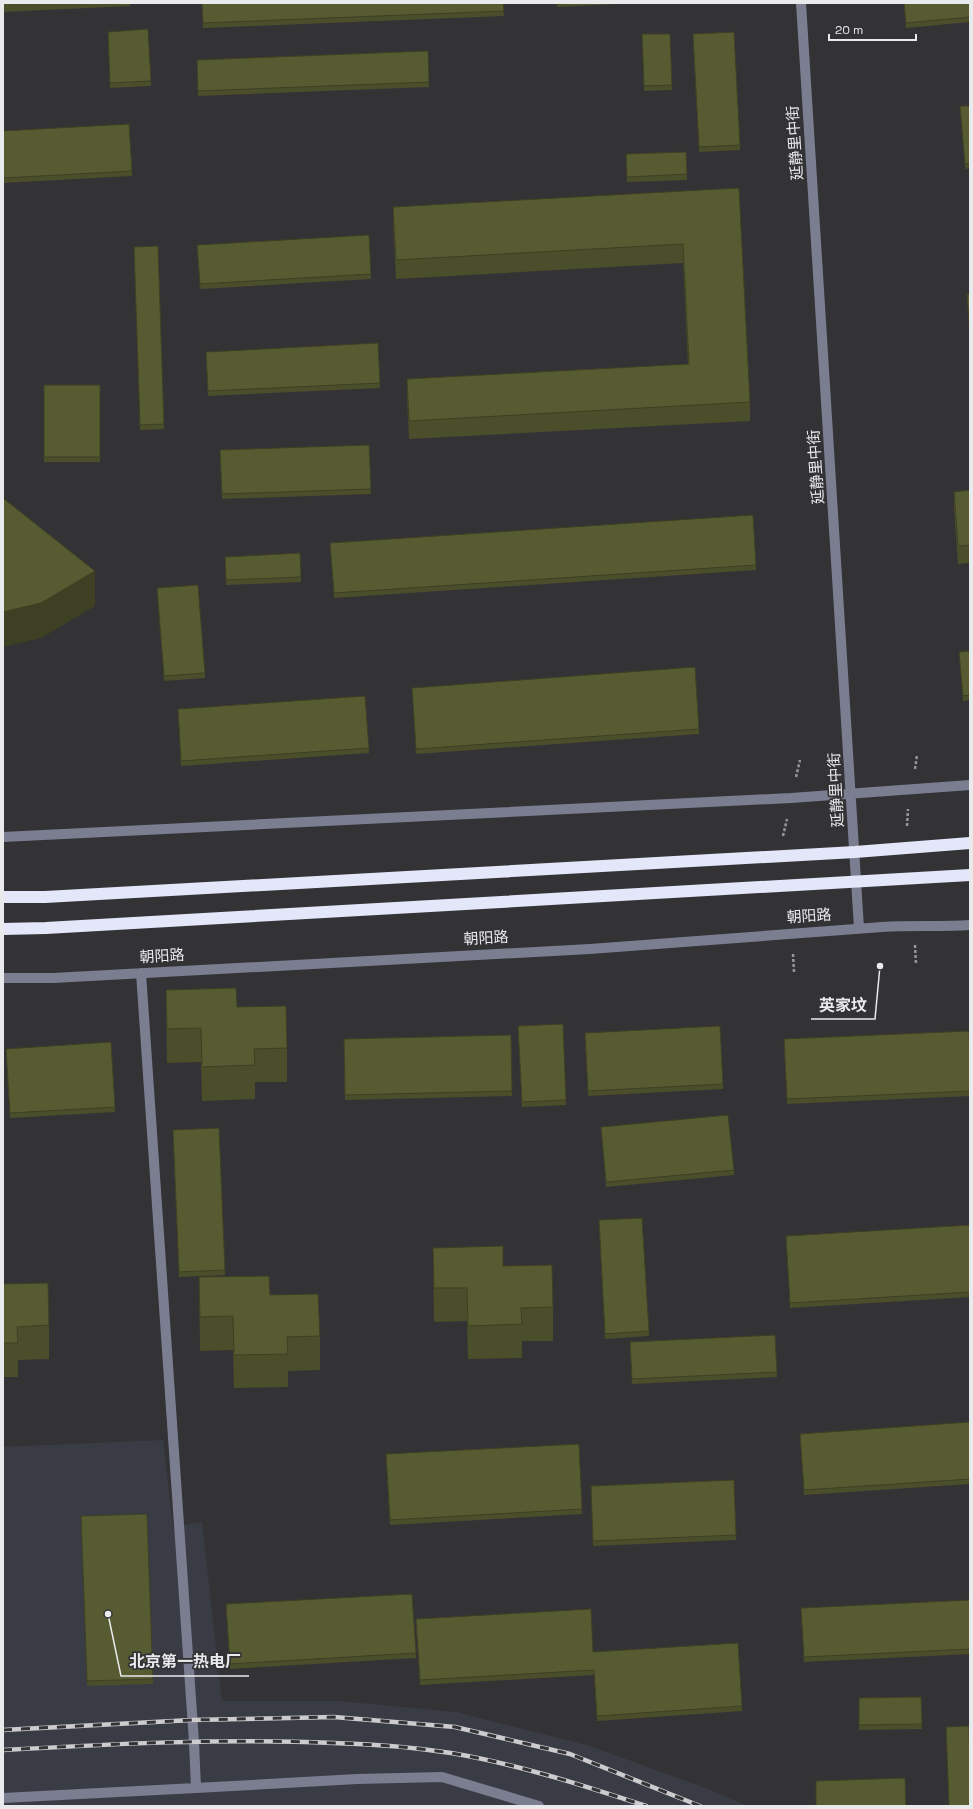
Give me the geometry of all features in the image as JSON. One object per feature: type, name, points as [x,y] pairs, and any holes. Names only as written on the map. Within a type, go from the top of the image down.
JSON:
[{"type":"highway","points":[[3,897],[60,896],[855,852],[970,843]]},
{"type":"highway","name":"朝阳路","points":[[3,929],[54,928],[970,875]]},
{"type":"street","name":"延静里中街","points":[[801,3],[852,794],[859,928]]},
{"type":"street","points":[[3,837],[852,794],[970,785]]},
{"type":"street","name":"朝阳路","points":[[3,978],[53,978],[582,949],[913,925],[943,927],[970,925]]},
{"type":"street","points":[[141,973],[196,1788]]},
{"type":"street","points":[[3,1798],[442,1777],[539,1806]]},
{"type":"shaded area","points":[[163,1440],[173,1527],[202,1522],[222,1701],[338,1701],[456,1712],[590,1746],[711,1790],[747,1806],[3,1806],[3,1447]]},
{"type":"building","points":[[202,3],[503,3],[504,11],[203,23]]},
{"type":"building","points":[[904,3],[970,3],[970,17],[906,23]]},
{"type":"building","points":[[148,29],[151,81],[110,83],[108,32]]},
{"type":"building","points":[[734,32],[740,145],[699,147],[693,34]]},
{"type":"building","points":[[642,34],[670,34],[672,85],[644,86]]},
{"type":"building","points":[[428,51],[429,82],[198,91],[197,60]]},
{"type":"building","points":[[960,106],[970,106],[970,163],[965,164]]},
{"type":"building","points":[[129,124],[132,171],[3,178],[3,131]]},
{"type":"building","points":[[686,152],[687,174],[627,177],[626,154]]},
{"type":"building","points":[[739,188],[750,402],[409,421],[407,379],[689,364],[683,244],[396,260],[393,207]]},
{"type":"building","points":[[369,235],[371,274],[200,284],[197,245]]},
{"type":"building","points":[[158,246],[164,424],[140,425],[134,247]]},
{"type":"building","points":[[967,294],[970,294],[970,337]]},
{"type":"building","points":[[378,343],[380,383],[208,391],[206,352]]},
{"type":"building","points":[[44,385],[100,385],[100,457],[44,457]]},
{"type":"building","points":[[369,445],[371,489],[222,494],[220,450]]},
{"type":"building","points":[[970,490],[970,545],[958,546],[954,492]]},
{"type":"building","points":[[3,498],[95,571],[41,603],[3,612]]},
{"type":"building","points":[[753,515],[756,565],[334,593],[330,543]]},
{"type":"building","points":[[300,553],[301,577],[226,580],[225,557]]},
{"type":"building","points":[[198,585],[205,673],[164,676],[157,588]]},
{"type":"building","points":[[970,651],[970,695],[963,696],[959,652]]},
{"type":"building","points":[[695,667],[699,729],[416,749],[412,688]]},
{"type":"building","points":[[365,696],[369,748],[181,761],[178,709]]},
{"type":"building","points":[[236,988],[237,1007],[286,1006],[287,1048],[254,1049],[255,1065],[202,1067],[201,1028],[167,1029],[166,990]]},
{"type":"building","points":[[563,1024],[566,1100],[522,1102],[518,1026]]},
{"type":"building","points":[[720,1026],[723,1084],[588,1091],[585,1033]]},
{"type":"building","points":[[969,1031],[970,1091],[787,1099],[784,1039]]},
{"type":"building","points":[[511,1035],[512,1091],[345,1095],[344,1039]]},
{"type":"building","points":[[111,1042],[115,1107],[10,1113],[6,1049]]},
{"type":"building","points":[[728,1115],[734,1170],[606,1182],[601,1127]]},
{"type":"building","points":[[219,1128],[225,1270],[179,1272],[173,1130]]},
{"type":"building","points":[[642,1218],[649,1331],[605,1334],[599,1220]]},
{"type":"building","points":[[970,1225],[970,1292],[790,1303],[786,1236]]},
{"type":"building","points":[[503,1246],[503,1266],[552,1265],[553,1307],[521,1308],[522,1324],[468,1326],[467,1288],[434,1288],[433,1248]]},
{"type":"building","points":[[269,1276],[270,1295],[318,1294],[320,1336],[287,1337],[288,1354],[234,1355],[233,1316],[200,1317],[199,1277]]},
{"type":"building","points":[[48,1283],[49,1325],[17,1327],[18,1343],[3,1343],[3,1284]]},
{"type":"building","points":[[775,1335],[777,1372],[632,1379],[630,1342]]},
{"type":"building","points":[[970,1422],[970,1479],[804,1490],[800,1434]]},
{"type":"building","points":[[579,1444],[582,1509],[390,1520],[386,1454]]},
{"type":"building","points":[[734,1480],[736,1535],[593,1541],[591,1486]]},
{"type":"building","points":[[147,1514],[153,1679],[87,1681],[81,1516]]},
{"type":"building","points":[[412,1594],[416,1653],[230,1664],[226,1604]]},
{"type":"building","points":[[970,1600],[970,1649],[804,1657],[801,1608]]},
{"type":"building","points":[[591,1609],[593,1652],[738,1643],[742,1706],[597,1716],[594,1670],[420,1680],[416,1619]]},
{"type":"building","points":[[921,1697],[922,1724],[859,1725],[859,1698]]},
{"type":"building","points":[[969,1726],[970,1806],[949,1806],[946,1727]]},
{"type":"building","points":[[905,1778],[906,1806],[816,1806],[816,1781]]},
{"type":"railway","points":[[3,1730],[192,1720],[334,1717],[455,1727],[570,1754],[700,1806]]},
{"type":"railway","points":[[3,1750],[209,1741],[348,1743],[392,1746],[451,1753],[500,1763],[574,1783],[646,1806]]},
{"type":"place","name":"英家坟","points":[[880,966]]},
{"type":"place","name":"北京第一热电厂","points":[[108,1614]]}]
